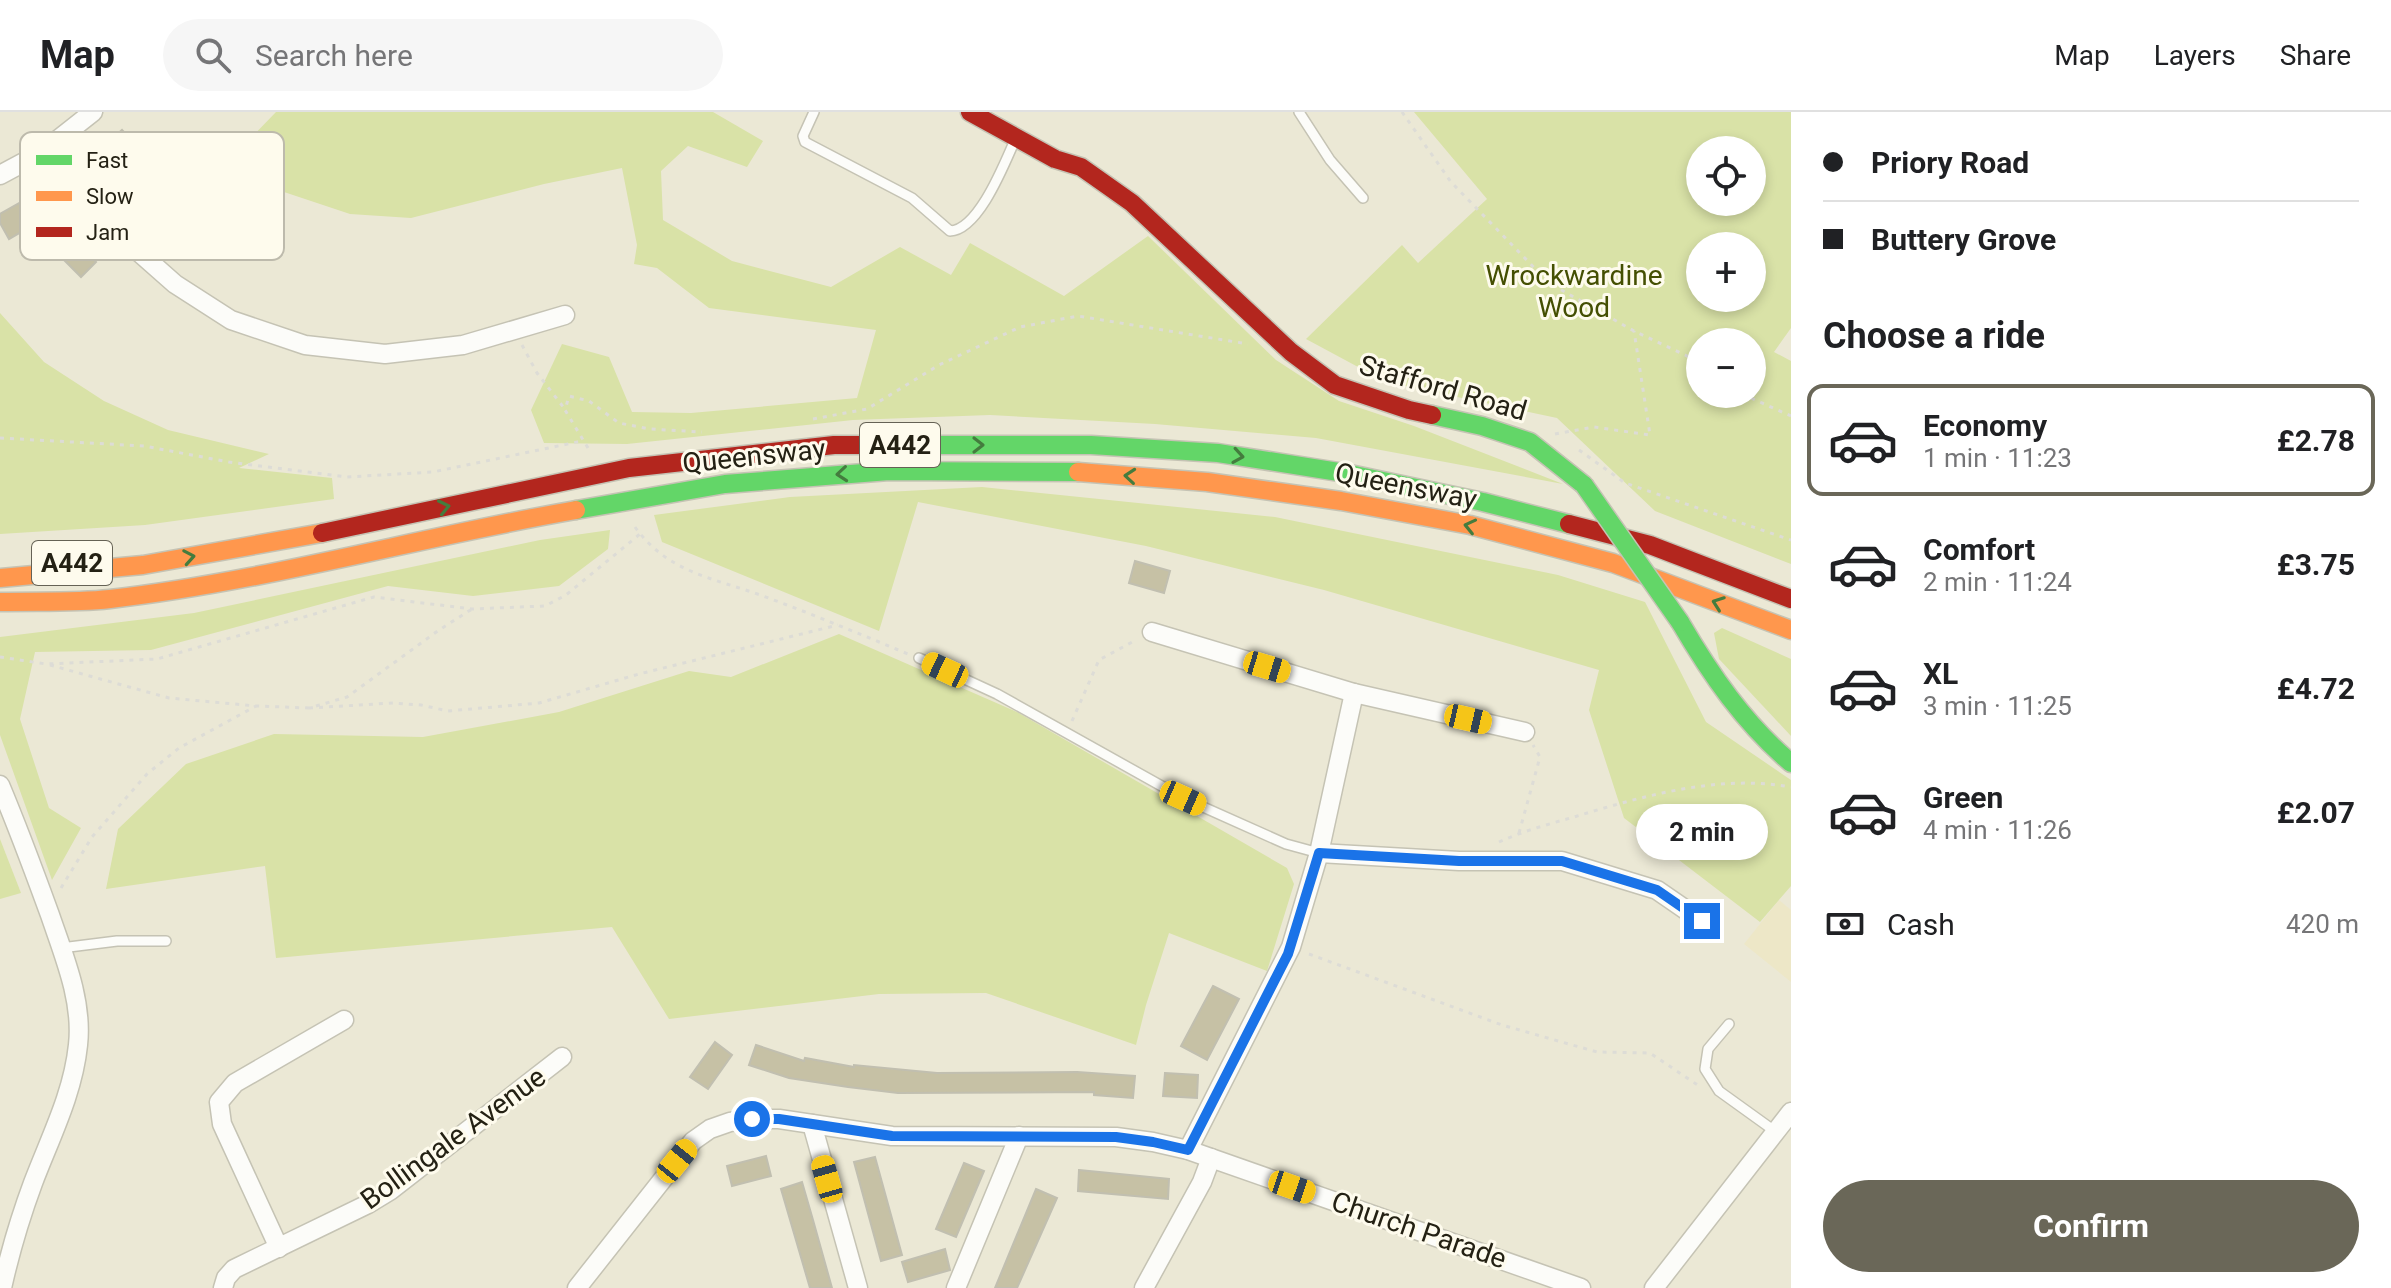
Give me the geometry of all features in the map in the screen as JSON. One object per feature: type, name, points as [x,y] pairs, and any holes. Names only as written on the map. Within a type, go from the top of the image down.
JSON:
[{"type":"main road","name":"Stafford Road","points":[[970,112],[1055,159],[1081,167],[1107,183],[1291,352],[1335,385],[1409,410],[1482,426],[1530,442],[1584,485],[1680,622],[1732,705],[1769,746],[1791,763]]},
{"type":"main road","name":"Queensway","points":[[0,578],[143,565],[269,544],[629,468],[834,445],[1091,445],[1232,455],[1345,473],[1483,502],[1650,545],[1791,599]]},
{"type":"main road","name":"Queensway","points":[[0,602],[107,599],[212,584],[497,524],[725,484],[889,471],[1071,471],[1222,484],[1341,501],[1470,525],[1613,563],[1791,630]]},
{"type":"main road","name":"A442","points":[[0,560],[143,565]]},
{"type":"main road","name":"A442","points":[[0,615],[107,599]]},
{"type":"street","points":[[64,132],[81,116]]},
{"type":"street","points":[[0,175],[20,164]]},
{"type":"street","points":[[147,260],[231,320],[305,345],[385,354],[463,345],[565,315]]},
{"type":"street","points":[[1152,632],[1354,693],[1525,732]]},
{"type":"street","points":[[1188,1150],[1291,947],[1319,853],[1354,693]]},
{"type":"street","points":[[0,785],[28,850],[61,948],[71,982],[79,1043],[60,1120],[6,1241],[2,1288]]},
{"type":"street","points":[[1319,853],[1459,861],[1562,861],[1657,890],[1702,921]]},
{"type":"street","points":[[279,1248],[222,1124],[219,1102],[235,1083],[344,1020]]},
{"type":"street","name":"Bollingale Avenue","points":[[223,1288],[226,1278],[234,1269],[391,1190],[562,1057]]},
{"type":"street","points":[[1654,1288],[1791,1112]]},
{"type":"street","name":"Church Parade","points":[[578,1287],[693,1141],[710,1129],[752,1119],[892,1136],[1116,1137],[1153,1142],[1188,1150],[1574,1287]]},
{"type":"street","points":[[812,1124],[858,1288]]},
{"type":"street","points":[[956,1288],[1019,1136]]},
{"type":"street","points":[[1144,1288],[1202,1182],[1211,1158]]},
{"type":"lane","points":[[814,112],[803,136],[805,142],[912,198],[950,231],[961,228],[983,203],[1016,137]]},
{"type":"lane","points":[[1299,112],[1330,160],[1363,198]]},
{"type":"lane","points":[[919,658],[997,694],[1183,798],[1286,844],[1319,853]]},
{"type":"lane","points":[[61,948],[117,941],[166,941]]},
{"type":"lane","points":[[1729,1024],[1708,1049],[1705,1069],[1719,1091],[1776,1132]]},
{"type":"path","points":[[1402,112],[1451,182],[1549,283],[1634,331],[1686,356]]},
{"type":"path","points":[[809,420],[867,409],[939,365],[1020,327],[1078,316],[1260,346]]},
{"type":"path","points":[[515,331],[537,373],[589,449]]},
{"type":"path","points":[[1530,442],[1594,427],[1650,435],[1634,331]]},
{"type":"path","points":[[565,410],[569,396],[589,401],[619,423],[650,429],[711,432]]},
{"type":"path","points":[[1766,405],[1791,416]]},
{"type":"path","points":[[1555,434],[1567,442]]},
{"type":"path","points":[[0,438],[144,446],[229,462],[347,477],[433,472],[584,441]]},
{"type":"path","points":[[1579,450],[1625,483],[1791,540]]},
{"type":"path","points":[[46,664],[157,659],[374,597],[472,609],[545,606],[566,595],[640,534],[655,551],[694,574],[763,596],[919,658]]},
{"type":"path","points":[[309,708],[347,697],[472,609]]},
{"type":"path","points":[[0,657],[46,664],[169,698],[309,708],[393,703],[448,711],[539,703],[639,674],[838,625]]},
{"type":"path","points":[[1068,732],[1099,660],[1152,632]]},
{"type":"path","points":[[47,907],[92,837],[147,774],[179,748],[256,706]]},
{"type":"path","points":[[1519,833],[1540,757],[1525,732]]},
{"type":"path","points":[[1495,844],[1519,833],[1625,801],[1738,782],[1791,787]]},
{"type":"path","points":[[1291,947],[1529,1033],[1597,1052],[1650,1053],[1706,1091]]},
{"type":"shaded area","points":[[1779,900],[1791,910],[1791,982],[1744,944]]},
{"type":"green space","points":[[276,112],[713,112],[763,141],[747,167],[688,146],[661,171],[663,220],[732,261],[831,287],[900,247],[951,275],[970,243],[1064,296],[1148,236],[1276,360],[1339,401],[1414,426],[1563,484],[1316,438],[1155,424],[990,415],[853,420],[627,444],[544,443],[531,410],[562,344],[609,357],[632,412],[691,413],[857,398],[876,330],[709,308],[657,268],[634,264],[637,245],[622,168],[544,184],[411,218],[350,214],[284,192],[284,132],[257,132]]},
{"type":"green space","name":"Wrockwardine Wood","points":[[1414,112],[1791,112],[1791,328],[1774,352],[1791,361],[1791,564],[1655,511],[1557,418],[1386,382],[1306,339],[1402,245],[1418,263],[1487,199]]},
{"type":"green space","points":[[0,313],[44,362],[104,401],[168,430],[269,454],[239,468],[332,478],[334,499],[145,525],[0,534]]},
{"type":"green space","points":[[982,487],[1275,517],[1558,575],[1645,602],[1706,722],[1791,780],[1791,886],[1760,922],[1624,818],[1589,710],[1599,670],[1324,590],[1146,546],[918,502],[879,631],[662,542],[654,515],[790,497]]},
{"type":"green space","points":[[610,530],[608,549],[559,586],[473,596],[388,586],[151,650],[35,652],[20,719],[49,808],[81,828],[52,880],[0,735],[0,637],[194,613],[540,540]]},
{"type":"green space","points":[[1722,628],[1791,659],[1791,736],[1719,659],[1714,633]]},
{"type":"green space","points":[[839,634],[1017,712],[1287,868],[1294,884],[1267,971],[1169,933],[1136,1045],[986,993],[879,994],[669,1019],[612,927],[276,958],[265,866],[106,889],[118,829],[186,764],[274,734],[423,737],[559,712],[689,671],[731,677]]},
{"type":"green space","points":[[0,839],[21,893],[0,899]]},
{"type":"building","points":[[20,203],[20,233],[9,239],[0,223],[0,214]]},
{"type":"building","points":[[64,260],[96,262],[81,277]]},
{"type":"building","points":[[1135,561],[1170,571],[1164,593],[1129,583]]},
{"type":"building","points":[[1213,986],[1239,999],[1207,1060],[1181,1046]]},
{"type":"building","points":[[715,1042],[732,1055],[708,1089],[690,1077]]},
{"type":"building","points":[[756,1045],[804,1061],[805,1058],[854,1067],[937,1073],[1077,1072],[1135,1076],[1133,1098],[1094,1095],[1094,1092],[898,1093],[848,1087],[789,1078],[749,1065]]},
{"type":"building","points":[[1165,1073],[1198,1075],[1197,1098],[1163,1096]]},
{"type":"building","points":[[766,1156],[771,1176],[732,1186],[727,1166]]},
{"type":"building","points":[[875,1157],[902,1255],[881,1261],[854,1162]]},
{"type":"building","points":[[964,1163],[984,1171],[956,1237],[936,1229]]},
{"type":"building","points":[[1079,1170],[1169,1179],[1168,1199],[1078,1191]]},
{"type":"building","points":[[802,1182],[832,1288],[810,1288],[781,1189]]},
{"type":"building","points":[[1036,1189],[1057,1198],[1017,1288],[995,1288]]},
{"type":"building","points":[[945,1249],[950,1270],[908,1282],[902,1262]]},
{"type":"traffic: fast","points":[[1432,415],[1482,426],[1530,442],[1584,485]]},
{"type":"traffic: fast","points":[[910,445],[1091,445],[1218,453],[1345,473],[1569,524]]},
{"type":"traffic: fast","points":[[576,510],[725,484],[889,471],[1078,472]]},
{"type":"traffic: fast","points":[[1584,485],[1680,622]]},
{"type":"traffic: fast","points":[[1680,622],[1730,697],[1758,732],[1791,763]]},
{"type":"traffic: slow","points":[[1078,472],[1207,482],[1341,501],[1470,525],[1613,563],[1791,630]]},
{"type":"traffic: slow","points":[[0,602],[96,600],[169,591],[576,510]]},
{"type":"traffic: slow","points":[[0,578],[143,565],[322,533]]},
{"type":"traffic: jam","points":[[970,112],[1055,159],[1081,167],[1132,203],[1291,352],[1335,385],[1432,415]]},
{"type":"traffic: jam","points":[[322,533],[629,468],[834,445],[910,445]]},
{"type":"traffic: jam","points":[[1569,524],[1650,545],[1791,599]]},
{"type":"route","points":[[752,1119],[779,1119],[892,1136],[1116,1137],[1188,1150],[1288,954],[1319,853],[1459,861],[1562,861],[1657,890],[1702,921]]}]
